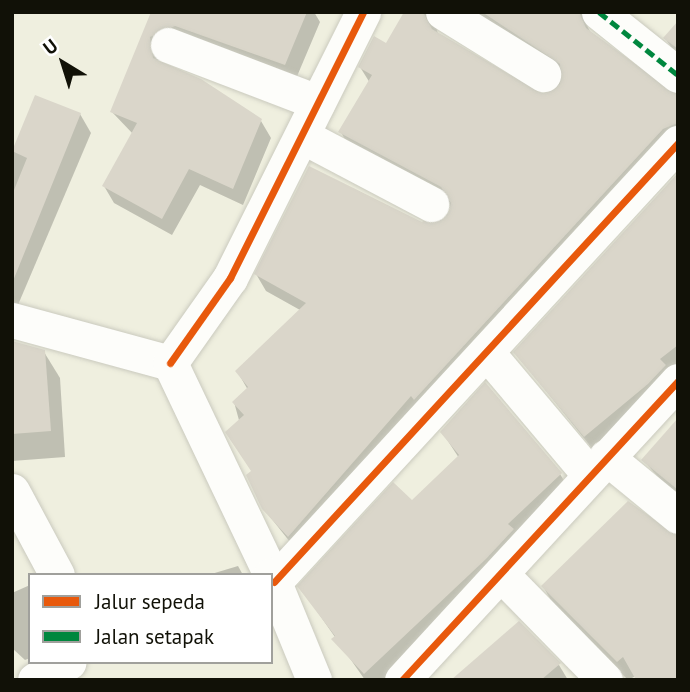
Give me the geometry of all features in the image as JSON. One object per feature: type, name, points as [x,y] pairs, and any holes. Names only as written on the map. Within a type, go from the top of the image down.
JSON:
[{"type":"street","points":[[170,363],[230,278],[304,137],[317,102],[363,12]]},
{"type":"street","points":[[443,12],[543,74]]},
{"type":"street","points":[[599,12],[678,75]]},
{"type":"street","points":[[168,44],[317,102]]},
{"type":"street","points":[[304,137],[431,204]]},
{"type":"street","points":[[273,576],[488,354],[678,143]]},
{"type":"street","points":[[12,320],[170,363],[270,573]]},
{"type":"street","points":[[488,354],[598,466],[678,516]]},
{"type":"street","points":[[402,680],[502,575],[598,466],[678,381]]},
{"type":"street","points":[[12,491],[56,573]]},
{"type":"street","points":[[502,575],[605,680]]},
{"type":"street","points":[[273,579],[314,680]]},
{"type":"street","points":[[35,680],[65,664]]},
{"type":"building","points":[[151,12],[307,12],[285,65],[175,26],[150,37],[153,58],[201,79],[262,119],[233,189],[189,169],[162,219],[102,186],[137,123],[110,112]]},
{"type":"building","points":[[404,12],[423,12],[432,29],[543,94],[560,84],[560,64],[482,12],[579,12],[586,28],[678,95],[678,123],[663,129],[414,400],[411,396],[288,537],[262,509],[246,475],[251,471],[225,432],[244,415],[232,402],[248,387],[235,371],[306,303],[254,274],[309,166],[422,222],[448,214],[451,203],[441,187],[338,132],[372,75],[358,67],[374,36],[386,43]]},
{"type":"building","points":[[678,21],[678,49],[663,38]]},
{"type":"building","points":[[35,95],[81,113],[13,281],[12,195],[27,158],[12,151]]},
{"type":"building","points":[[678,173],[678,345],[660,359],[666,365],[648,384],[584,437],[513,352]]},
{"type":"building","points":[[12,341],[45,350],[51,431],[12,434]]},
{"type":"building","points":[[485,382],[562,473],[508,524],[514,529],[486,559],[364,674],[331,639],[335,636],[297,586],[393,482],[412,500],[459,455],[440,432]]},
{"type":"building","points":[[678,418],[678,490],[641,460]]},
{"type":"building","points":[[628,501],[678,536],[678,680],[636,680],[623,657],[617,662],[541,586]]},
{"type":"building","points":[[519,621],[561,663],[541,680],[451,680]]},
{"type":"marked path","points":[[599,12],[678,75]]},
{"type":"cycle path","points":[[170,363],[230,278],[363,12]]},
{"type":"cycle path","points":[[274,582],[678,143]]},
{"type":"cycle path","points":[[402,680],[678,381]]}]
